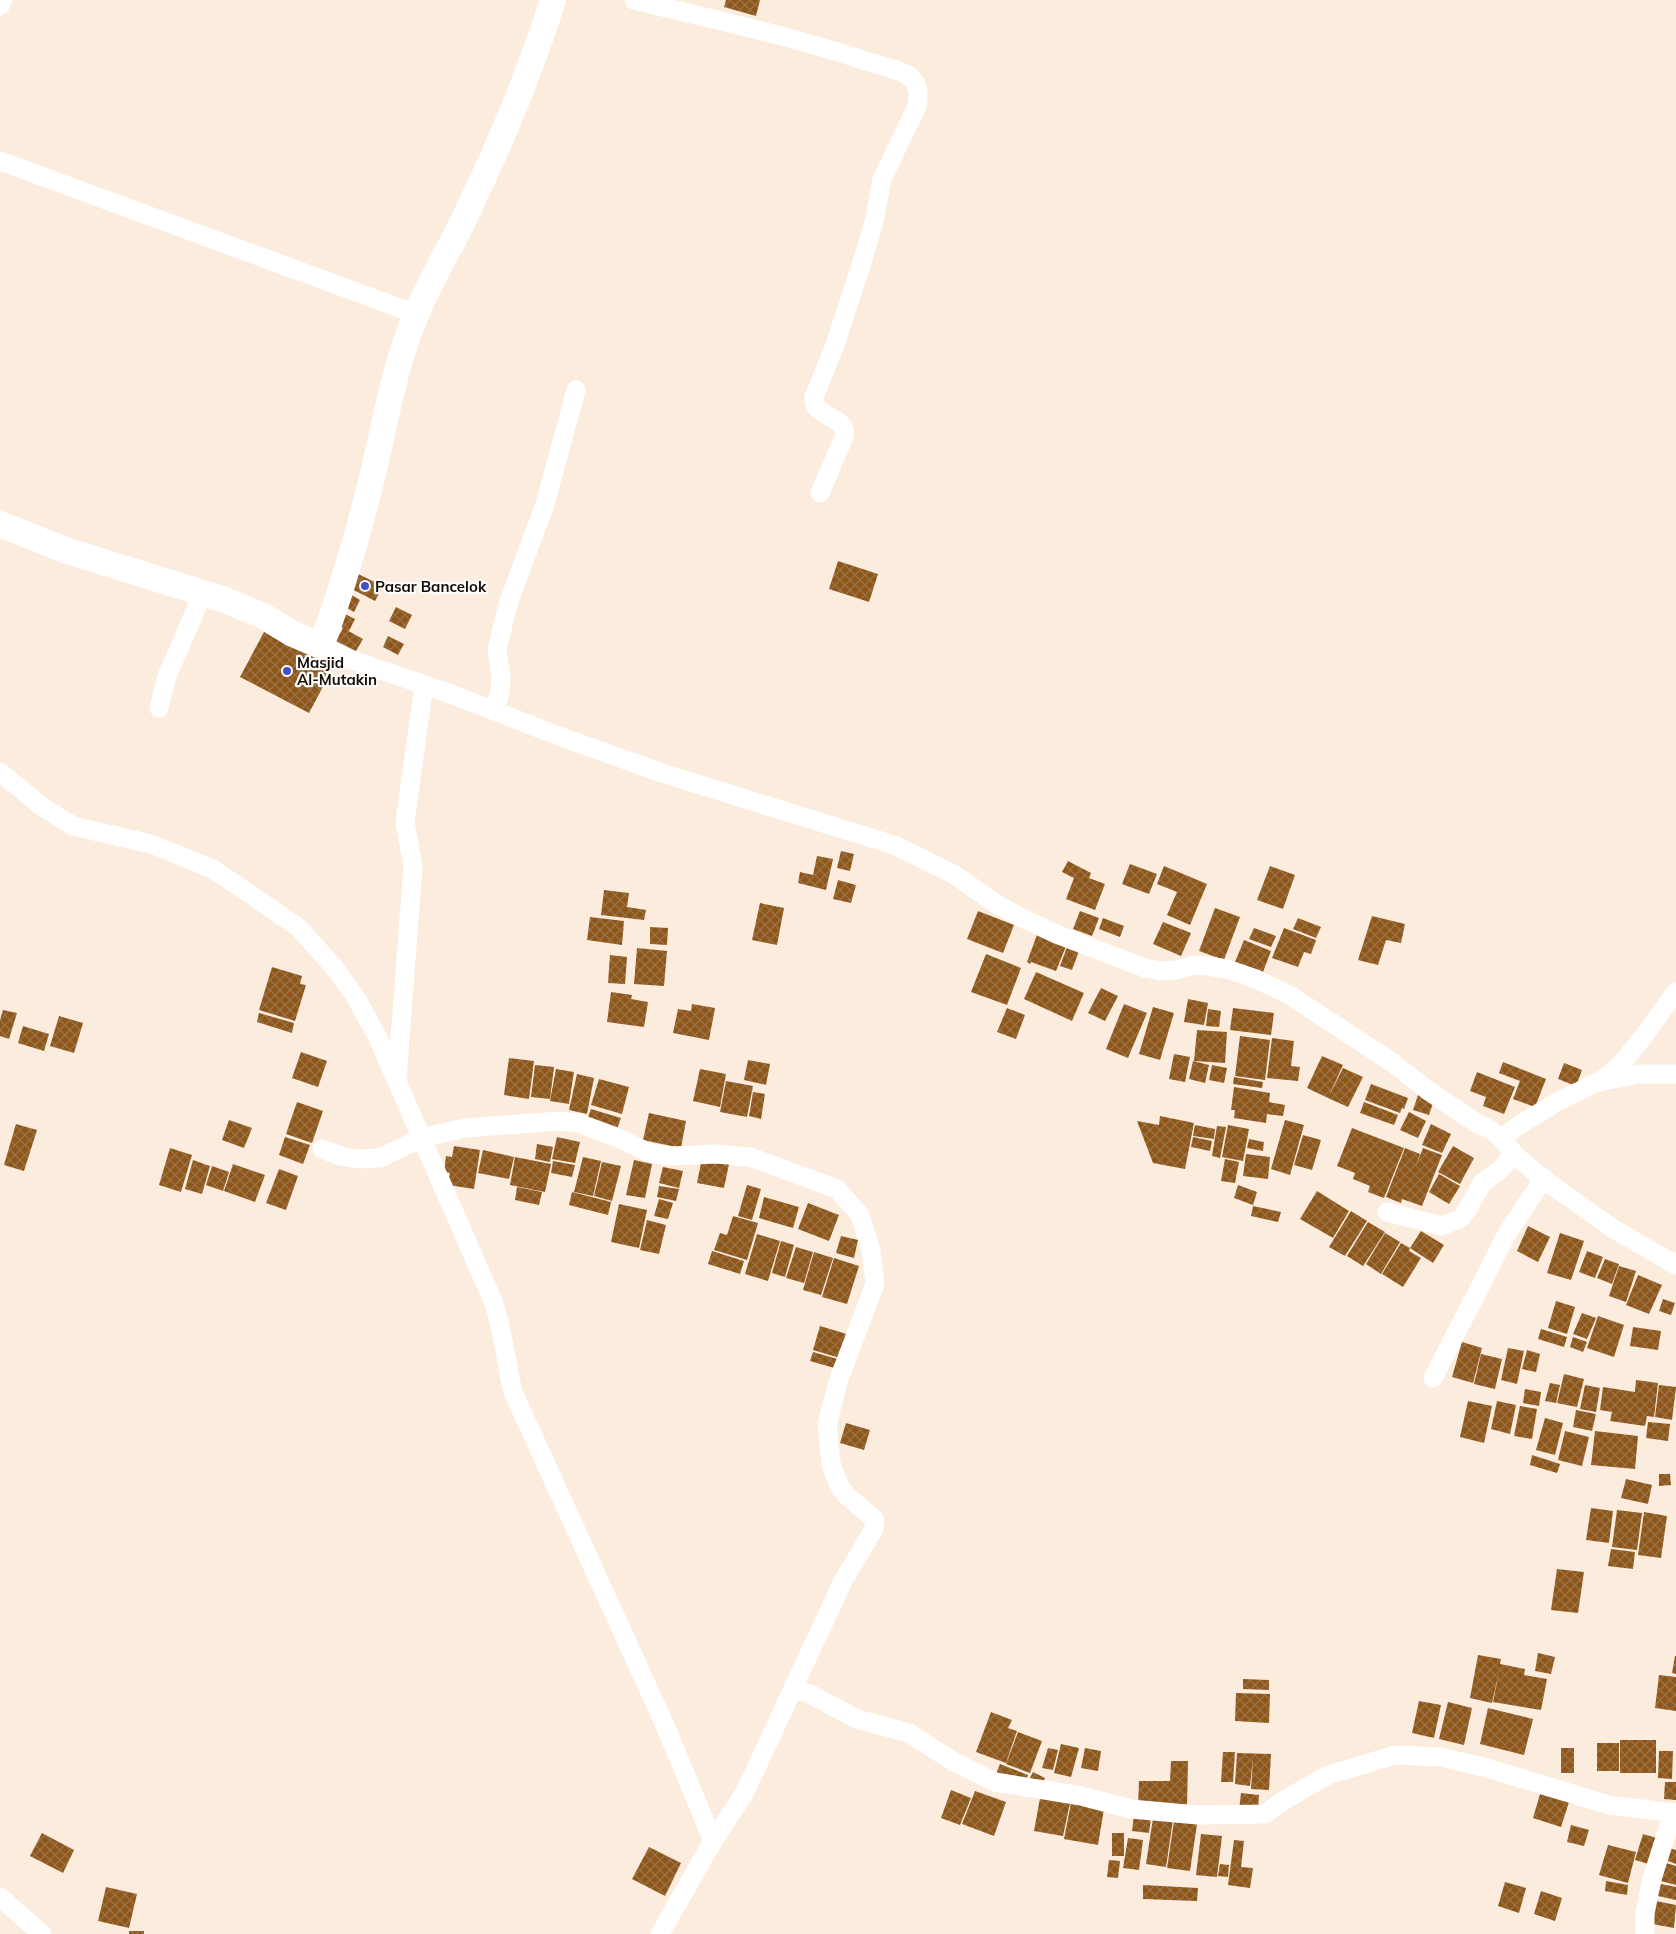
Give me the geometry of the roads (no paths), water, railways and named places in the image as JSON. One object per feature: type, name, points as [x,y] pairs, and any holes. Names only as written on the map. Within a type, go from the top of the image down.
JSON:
[{"type":"street","points":[[0,6],[3,0]]},
{"type":"street","points":[[321,646],[340,596],[360,526],[386,408],[416,314],[503,136],[539,43],[553,0]]},
{"type":"street","points":[[634,0],[847,54],[907,74],[918,88],[917,106],[882,180],[874,222],[863,258],[834,345],[814,397],[814,403],[817,408],[843,425],[845,430],[844,437],[820,493]]},
{"type":"street","points":[[0,161],[416,314]]},
{"type":"street","points":[[495,710],[500,691],[501,676],[497,650],[508,604],[545,504],[576,390]]},
{"type":"street","points":[[0,524],[64,550],[225,600],[263,616],[293,634],[349,659],[495,710],[556,736],[665,774],[894,845],[955,875],[996,904],[1022,918],[1056,934],[1145,968],[1162,971],[1196,965],[1208,966],[1227,969],[1256,979],[1291,996],[1348,1033],[1427,1090],[1490,1130],[1502,1139],[1516,1156],[1543,1178],[1612,1228],[1676,1265]]},
{"type":"street","points":[[159,708],[167,676],[203,593]]},
{"type":"street","points":[[397,1080],[413,866],[405,822],[424,685]]},
{"type":"street","points":[[0,772],[41,806],[74,826],[151,844],[213,869],[298,927],[333,966],[355,996],[377,1036],[397,1080],[420,1138],[493,1301],[500,1322],[513,1392],[664,1724],[713,1841]]},
{"type":"street","points":[[1502,1139],[1516,1127],[1557,1102],[1608,1076],[1623,1061],[1676,992]]},
{"type":"street","points":[[1598,1082],[1639,1074],[1676,1074]]},
{"type":"street","points":[[322,1149],[341,1156],[359,1159],[380,1158],[420,1138],[464,1128],[560,1121],[569,1122],[616,1137],[650,1153],[670,1156],[717,1154],[750,1157],[837,1188],[860,1215],[871,1250],[875,1284],[839,1379],[827,1424],[831,1464],[839,1485],[845,1494],[875,1520],[874,1529],[843,1581],[801,1692],[745,1792],[713,1841],[660,1934]]},
{"type":"street","points":[[1387,1212],[1442,1226],[1461,1218],[1482,1183],[1516,1156]]},
{"type":"street","points":[[1433,1378],[1508,1232],[1543,1178]]},
{"type":"street","points":[[801,1692],[857,1719],[909,1733],[954,1762],[995,1782],[1081,1796],[1131,1809],[1213,1815],[1265,1814],[1281,1802],[1328,1775],[1395,1755],[1441,1757],[1487,1768],[1609,1805],[1675,1813],[1651,1882],[1645,1914],[1645,1934]]},
{"type":"street","points":[[0,1897],[42,1934]]},
{"type":"place","name":"Pasar Bancelok","points":[[365,586]]},
{"type":"place","name":"Masjid Al-Mutakin","points":[[287,671]]}]
